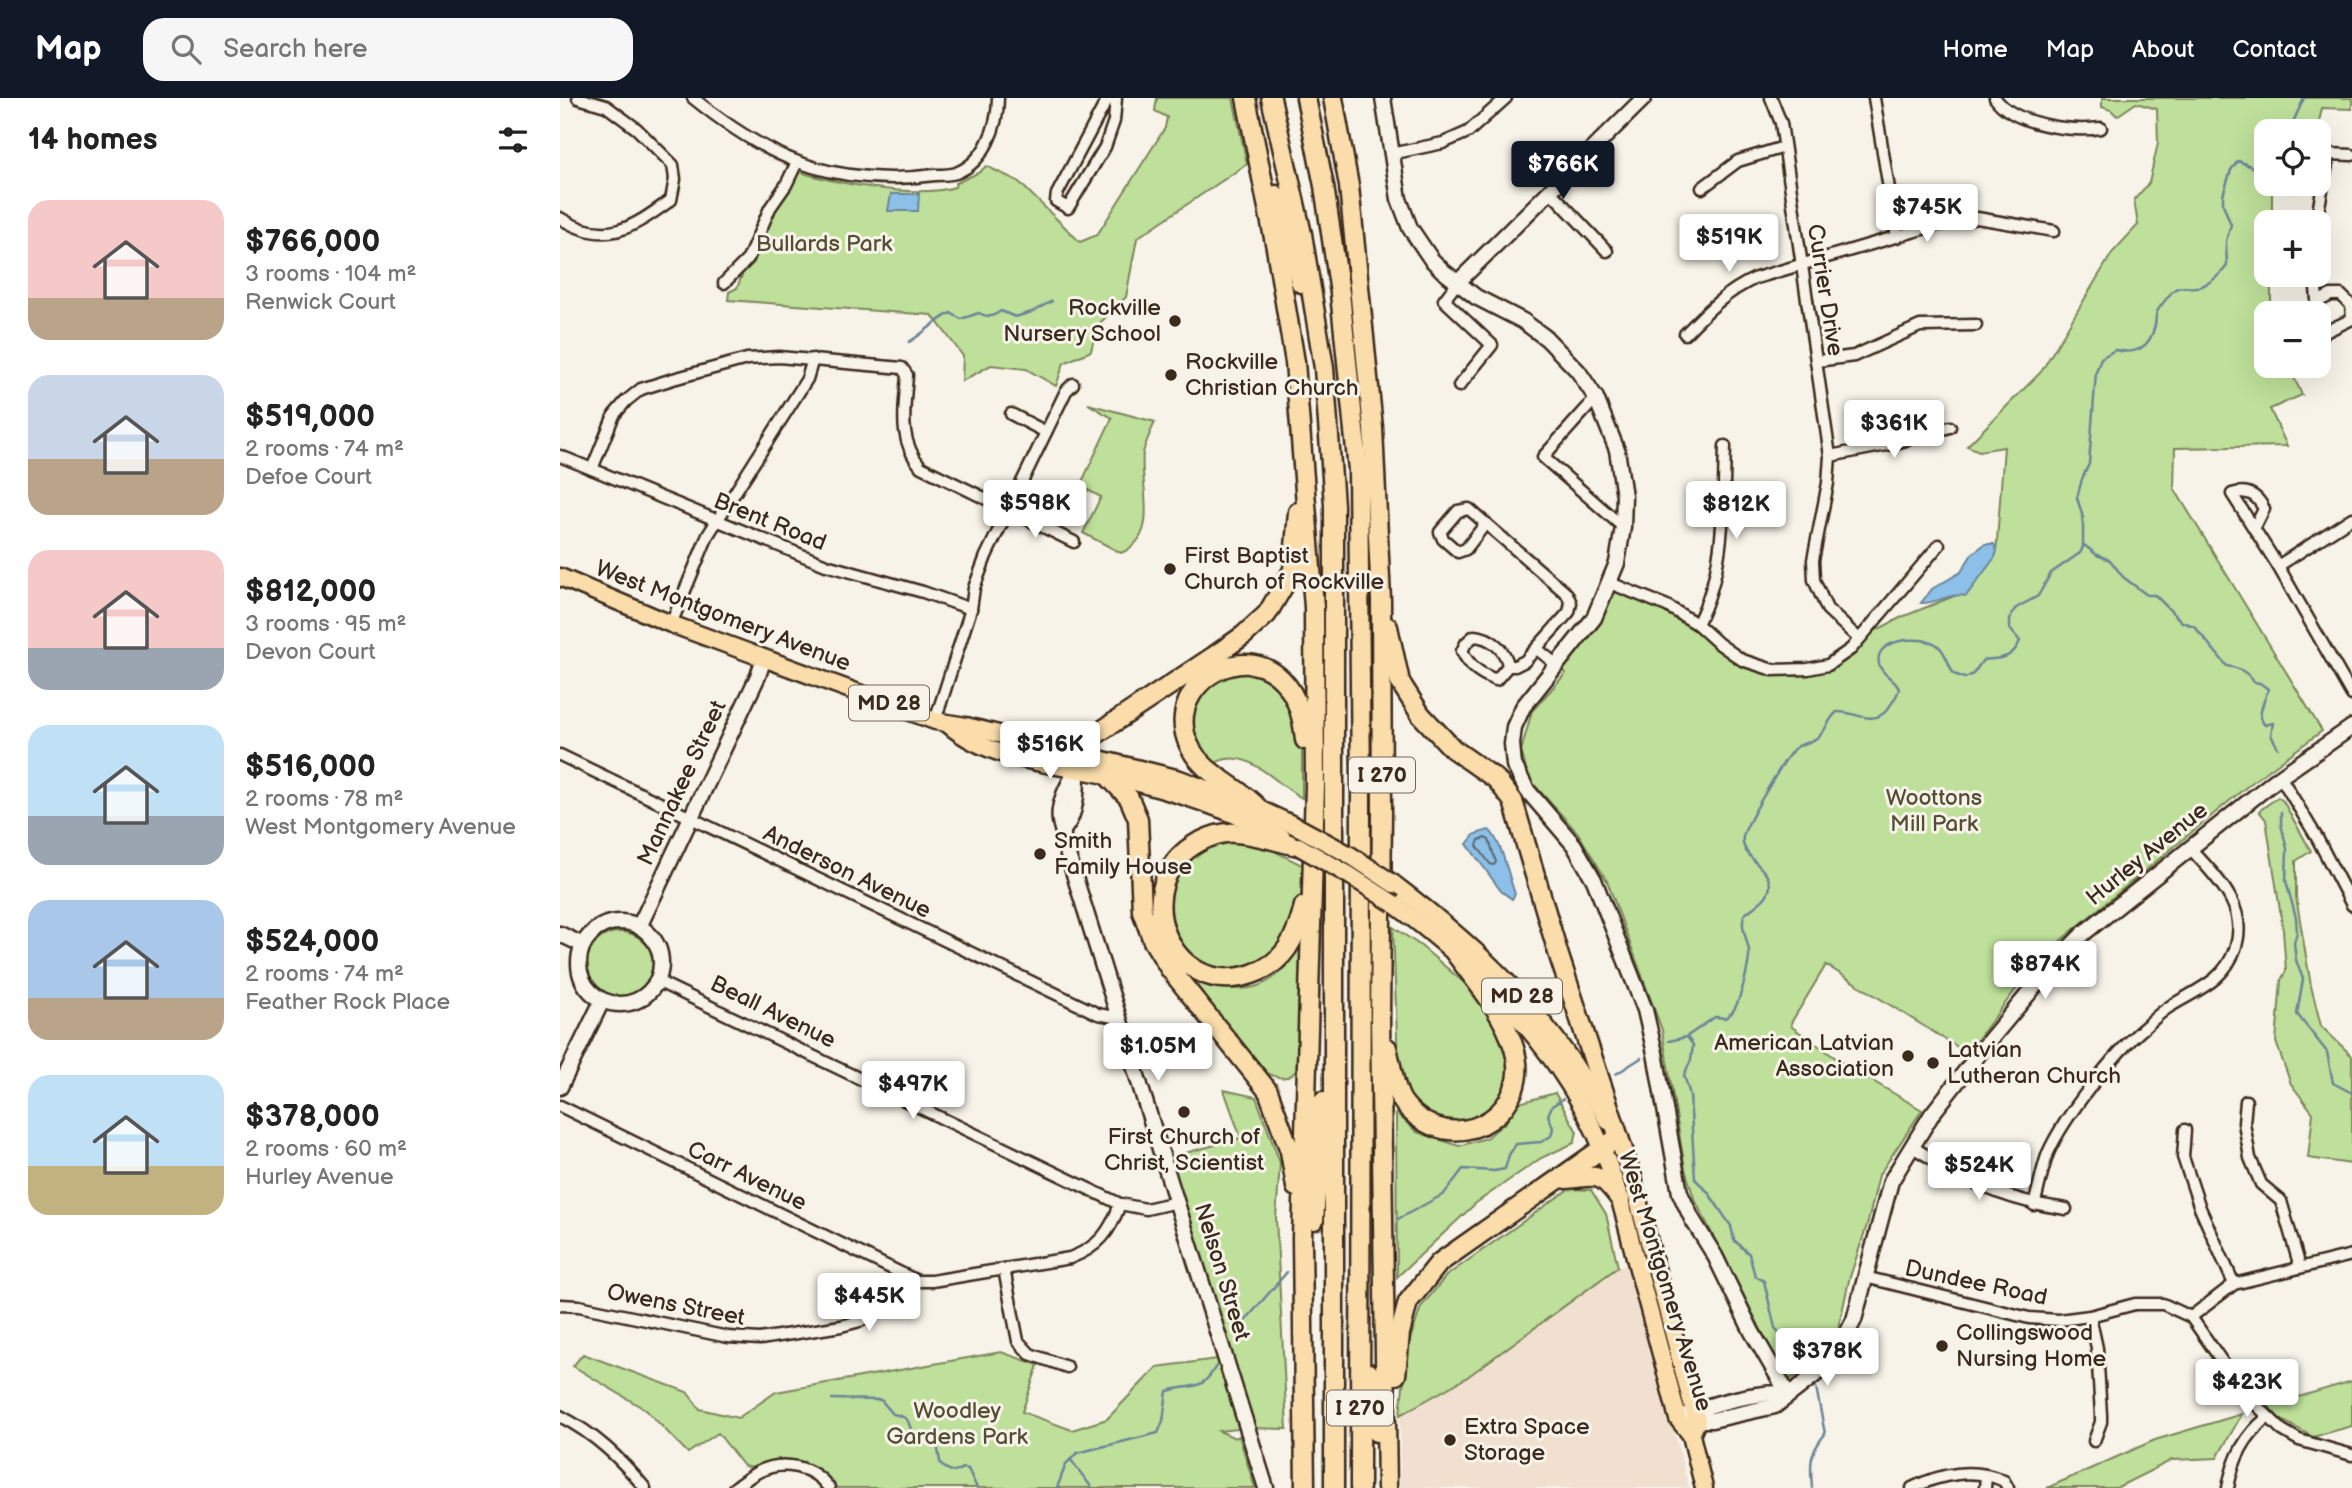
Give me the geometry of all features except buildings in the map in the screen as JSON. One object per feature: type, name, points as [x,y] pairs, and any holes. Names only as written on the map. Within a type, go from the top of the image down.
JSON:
[{"type":"highway","points":[[1247,98],[1324,368]]},
{"type":"highway","name":"I 270","points":[[1247,98],[1276,248],[1294,362],[1314,607],[1313,865],[1302,1224],[1305,1488]]},
{"type":"highway","name":"I 270","points":[[1271,98],[1302,234],[1324,368],[1334,505],[1334,1488]]},
{"type":"highway","name":"I 270","points":[[1306,98],[1324,186],[1340,293],[1358,470],[1361,788],[1360,1488]]},
{"type":"highway","name":"I 270","points":[[1333,98],[1349,186],[1373,428],[1381,600],[1380,1018],[1387,1488]]},
{"type":"highway","points":[[1079,762],[1083,743],[1244,635],[1266,614],[1293,570],[1303,454]]},
{"type":"highway","points":[[1381,600],[1400,682],[1421,715],[1453,749],[1496,779],[1513,800],[1559,956],[1633,1180]]},
{"type":"highway","points":[[1259,808],[1247,795],[1213,775],[1199,762],[1187,742],[1184,716],[1189,696],[1205,677],[1224,667],[1241,663],[1262,666],[1278,674],[1295,694],[1304,724],[1314,808]]},
{"type":"highway","points":[[1107,775],[1129,798],[1138,819],[1142,911],[1153,941],[1170,969],[1268,1091],[1290,1151],[1302,1224]]},
{"type":"highway","points":[[1298,846],[1234,832],[1207,838],[1188,848],[1166,874],[1161,897],[1163,931],[1176,952],[1188,966],[1202,973],[1241,977],[1263,970],[1290,946],[1299,926],[1313,865]]},
{"type":"highway","points":[[1380,1018],[1399,1096],[1417,1117],[1427,1124],[1455,1130],[1480,1125],[1502,1111],[1509,1101],[1517,1076],[1514,1049],[1502,1018],[1455,953]]},
{"type":"highway","points":[[1303,1379],[1334,969]]},
{"type":"highway","points":[[1388,1455],[1400,1333],[1408,1302],[1438,1264],[1610,1144]]},
{"type":"highway","points":[[1559,1180],[1588,1175],[1597,1177],[1607,1182],[1620,1199]]},
{"type":"highway","points":[[1361,1328],[1375,1408],[1378,1488]]},
{"type":"main road","name":"West Montgomery Avenue","points":[[560,577],[671,624],[942,723],[966,726],[1079,762],[1107,775],[1208,805],[1298,846],[1394,904],[1455,953],[1511,1008],[1555,1063],[1594,1130],[1610,1144]]},
{"type":"main road","name":"West Montgomery Avenue","points":[[1079,762],[1180,779],[1259,808],[1298,827],[1350,855],[1394,884],[1445,922],[1500,972],[1557,1037],[1583,1077],[1610,1144],[1620,1199],[1678,1419],[1694,1422]]},
{"type":"main road","name":"MD 28","points":[[1610,1144],[1633,1180]]},
{"type":"main road","name":"West Montgomery Avenue","points":[[1633,1180],[1694,1422],[1704,1488]]},
{"type":"street","points":[[560,218],[588,231],[610,234],[642,221],[671,200],[675,179],[673,165],[637,129],[606,106],[578,98]]},
{"type":"street","points":[[693,98],[737,130],[797,162],[831,171],[889,178],[956,173],[976,158],[990,138],[998,117],[998,98]]},
{"type":"street","points":[[1108,98],[1057,194],[1056,201],[1068,208],[1108,140],[1114,121],[1116,98]]},
{"type":"street","points":[[1383,98],[1399,199],[1410,228],[1431,259],[1458,282],[1476,297],[1523,321],[1546,338],[1578,371],[1595,398],[1617,450],[1624,496],[1623,527],[1617,563],[1594,618],[1523,707],[1514,727],[1514,765],[1527,790],[1574,845],[1594,880],[1645,1010],[1680,1193],[1692,1220],[1715,1256],[1752,1332],[1788,1394]]},
{"type":"street","points":[[1391,153],[1443,143],[1468,132],[1506,98]]},
{"type":"street","points":[[1459,386],[1492,345],[1444,300],[1458,282],[1644,98]]},
{"type":"street","name":"Currier Drive","points":[[1771,98],[1781,123],[1830,456],[1828,483],[1814,559],[1814,580],[1827,609],[1859,639]]},
{"type":"street","points":[[1874,98],[1897,237]]},
{"type":"street","points":[[1995,98],[2008,111],[2023,118],[2071,130],[2101,128]]},
{"type":"street","points":[[1703,188],[1738,161],[1784,147]]},
{"type":"street","points":[[2318,210],[2329,154],[2352,155]]},
{"type":"street","points":[[724,284],[748,259],[770,208],[786,185],[797,162]]},
{"type":"street","points":[[1549,191],[1607,251]]},
{"type":"street","points":[[1685,334],[1715,303],[1736,287],[1756,278],[1936,225],[1977,218],[2054,231]]},
{"type":"street","points":[[2319,301],[2331,295],[2341,295],[2351,305],[2352,319],[2331,329]]},
{"type":"street","points":[[1817,361],[1854,356],[1920,326],[1976,325]]},
{"type":"street","points":[[592,469],[614,415],[641,389],[747,359],[779,357],[902,368],[907,375],[904,433],[912,456],[920,467],[1073,542]]},
{"type":"street","points":[[671,624],[708,534],[807,379],[813,359]]},
{"type":"street","points":[[942,723],[974,588],[986,556],[1066,391],[1073,384]]},
{"type":"street","points":[[1595,398],[1543,457],[1623,527]]},
{"type":"street","points":[[1011,414],[1046,432]]},
{"type":"street","points":[[1830,456],[1892,444],[1950,427]]},
{"type":"street","points":[[1697,624],[1709,596],[1720,551],[1725,446]]},
{"type":"street","name":"Brent Road","points":[[560,456],[826,565],[971,608]]},
{"type":"street","points":[[1486,523],[1466,549],[1458,552],[1443,539],[1440,532],[1458,511],[1469,509],[1486,523],[1567,594],[1571,603],[1569,612],[1537,649],[1525,661],[1508,666],[1496,680],[1480,674],[1462,651],[1474,636],[1484,636],[1507,658],[1508,666]]},
{"type":"street","points":[[2278,566],[2352,518]]},
{"type":"street","points":[[2255,529],[2352,695]]},
{"type":"street","points":[[1610,583],[1667,606],[1697,624],[1742,660],[1773,670],[1808,669],[1828,664],[1851,649],[1939,545]]},
{"type":"street","points":[[1537,649],[1557,665]]},
{"type":"street","name":"Mannakee Street","points":[[639,927],[758,676],[764,658]]},
{"type":"street","name":"Hurley Avenue","points":[[1788,1394],[1802,1387],[1820,1371],[1839,1349],[1854,1320],[1891,1181],[1911,1146],[1932,1114],[1962,1079],[1989,1041],[2055,962],[2084,933],[2280,776],[2352,727]]},
{"type":"street","name":"Anderson Avenue","points":[[560,755],[1098,1014],[1119,1018]]},
{"type":"street","name":"Nelson Street","points":[[1079,762],[1066,786],[1060,821],[1064,829],[1063,839],[1266,1488]]},
{"type":"street","points":[[2280,776],[2316,836],[2352,905]]},
{"type":"street","points":[[2034,1205],[2048,1155],[2061,1127],[2108,1066],[2141,1029],[2167,1008],[2217,979],[2233,955],[2239,922],[2234,903],[2222,884],[2190,848]]},
{"type":"street","points":[[613,923],[639,927],[657,944],[661,969],[657,981],[650,992],[640,1000],[628,1004],[602,1001],[583,983],[579,957],[583,945],[590,934],[613,923]]},
{"type":"street","points":[[560,934],[583,945]]},
{"type":"street","name":"Beall Avenue","points":[[657,981],[1120,1204],[1146,1209],[1177,1202]]},
{"type":"street","points":[[560,1087],[602,1001]]},
{"type":"street","points":[[2246,1101],[2244,1123],[2250,1158],[2261,1184],[2280,1201],[2300,1267]]},
{"type":"street","name":"Carr Avenue","points":[[560,1106],[917,1281]]},
{"type":"street","points":[[2185,1130],[2183,1157],[2200,1208],[2234,1284]]},
{"type":"street","points":[[1911,1146],[1967,1180],[2010,1198],[2034,1205],[2066,1209]]},
{"type":"street","points":[[917,1281],[932,1281],[1070,1258],[1087,1251],[1107,1233],[1120,1204]]},
{"type":"street","points":[[2352,1255],[2234,1284],[2191,1317],[2244,1393],[2267,1418],[2299,1440],[2352,1455]]},
{"type":"street","points":[[1004,1269],[1018,1341],[1030,1354],[1067,1367]]},
{"type":"street","name":"Dundee Road","points":[[1865,1277],[2029,1318],[2059,1320],[2090,1316],[2136,1304],[2163,1304],[2191,1317]]},
{"type":"street","name":"Owens Street","points":[[560,1306],[579,1306],[728,1337],[760,1339],[860,1321],[884,1308],[917,1281]]},
{"type":"street","points":[[2090,1316],[2096,1348],[2101,1415],[2094,1441]]},
{"type":"street","points":[[1694,1422],[1773,1392],[1788,1394]]},
{"type":"street","points":[[560,1416],[596,1437],[622,1460],[645,1488]]},
{"type":"street","points":[[2228,1488],[2240,1446],[2254,1428],[2267,1418]]},
{"type":"street","points":[[734,1488],[760,1471],[781,1465],[808,1470],[829,1488]]},
{"type":"street","points":[[1912,1488],[1934,1477],[1967,1473],[2004,1481],[2008,1488]]},
{"type":"street","points":[[1986,1476],[1986,1488]]},
{"type":"shaded area","points":[[1630,1262],[1689,1488],[1400,1488],[1400,1415],[1466,1378],[1618,1267]]},
{"type":"green space","name":"Bullards Park","points":[[1157,98],[1233,98],[1247,164],[1137,238],[1126,297],[1097,326],[1091,351],[1064,363],[1056,386],[1026,369],[991,365],[962,381],[963,356],[932,315],[728,300],[729,292],[737,288],[769,207],[791,169],[873,188],[919,191],[955,187],[956,183],[980,172],[986,166],[1018,181],[1080,242],[1097,235],[1165,128],[1167,117],[1155,111]]},
{"type":"green space","name":"Woottons Mill Park","points":[[2102,98],[2352,98],[2352,109],[2322,108],[2320,119],[2254,119],[2254,196],[2272,196],[2272,210],[2254,210],[2254,287],[2271,287],[2271,301],[2254,301],[2254,378],[2294,378],[2302,395],[2270,409],[2287,446],[2175,448],[2174,488],[2322,731],[2250,784],[2054,946],[2030,971],[1967,1053],[1826,965],[1791,1023],[1792,1027],[1847,1066],[1922,1110],[1879,1175],[1868,1222],[1849,1280],[1838,1331],[1814,1361],[1787,1381],[1694,1198],[1685,1169],[1662,1030],[1607,881],[1578,833],[1529,779],[1521,751],[1532,711],[1566,673],[1557,665],[1610,583],[1667,606],[1757,666],[1828,665],[1859,639],[1902,617],[1967,591],[1996,554],[2004,447],[1979,451],[1967,446],[2041,372],[2112,253],[2138,225],[2134,200],[2149,183],[2158,143],[2157,109],[2136,103],[2117,116],[2102,107]]},
{"type":"green space","points":[[1088,404],[1155,422],[1143,453],[1145,523],[1134,545],[1121,553],[1083,533],[1101,497],[1080,486],[1112,418]]},
{"type":"green space","points":[[1249,671],[1278,685],[1302,733],[1302,798],[1247,761],[1235,758],[1210,766],[1189,731],[1197,705],[1207,688],[1223,678]]},
{"type":"green space","points":[[2278,797],[2283,801],[2311,851],[2296,861],[2296,897],[2311,986],[2321,1026],[2352,1056],[2352,1164],[2308,1158],[2313,1113],[2291,1084],[2276,1042],[2281,980],[2286,971],[2283,930],[2266,820],[2259,811]]},
{"type":"green space","points":[[1227,841],[1260,844],[1308,868],[1296,912],[1283,943],[1266,960],[1254,966],[1227,968],[1200,962],[1180,946],[1169,918],[1168,907],[1172,889],[1181,869],[1195,855]]},
{"type":"green space","points":[[1393,927],[1421,946],[1475,992],[1501,1034],[1509,1056],[1510,1076],[1506,1091],[1489,1114],[1457,1125],[1418,1111],[1407,1095],[1398,1066]]},
{"type":"green space","points":[[613,932],[627,932],[639,937],[649,947],[654,966],[649,985],[639,995],[627,1000],[613,1000],[601,995],[591,985],[586,973],[586,959],[591,947],[601,937]]},
{"type":"green space","points":[[1304,940],[1298,1067],[1291,1075],[1283,1078],[1264,1071],[1190,977],[1226,988],[1256,987],[1281,971]]},
{"type":"green space","name":"Woodley Gardens Park","points":[[1224,1090],[1256,1097],[1280,1163],[1276,1218],[1287,1429],[1247,1428],[1219,1431],[1235,1438],[1239,1436],[1255,1488],[829,1488],[808,1470],[760,1470],[744,1466],[718,1433],[688,1453],[646,1410],[573,1366],[583,1354],[687,1392],[700,1409],[738,1418],[776,1392],[1001,1352],[1038,1365],[1022,1412],[1072,1430],[1107,1419],[1157,1367],[1225,1358],[1163,1159],[1241,1138]]},
{"type":"green space","points":[[1555,1093],[1577,1132],[1574,1143],[1541,1158],[1476,1203],[1397,1277],[1396,1113],[1417,1132],[1459,1146],[1486,1138],[1506,1122],[1519,1103]]},
{"type":"green space","points":[[1569,1189],[1591,1190],[1606,1214],[1618,1267],[1466,1378],[1400,1415],[1407,1349],[1421,1307],[1446,1276]]},
{"type":"green space","points":[[2352,1381],[2352,1426],[2313,1437],[2280,1419],[2268,1406]]},
{"type":"green space","points":[[2242,1414],[2217,1458],[2172,1460],[2116,1488],[2047,1488],[2155,1440]]},
{"type":"water","points":[[891,194],[919,194],[918,211],[888,211]]},
{"type":"water","points":[[1985,544],[1994,544],[1997,551],[1995,557],[1966,596],[1921,603],[1932,589],[1961,572],[1972,554]]},
{"type":"water","points":[[1489,830],[1504,859],[1515,894],[1512,899],[1501,891],[1467,844],[1475,834]]},
{"type":"waterway","points":[[2294,119],[2304,98]]},
{"type":"waterway","points":[[1669,1041],[1686,1037],[1715,1017],[1725,1018],[1736,1006],[1749,957],[1743,925],[1744,915],[1764,899],[1770,885],[1764,871],[1743,845],[1743,837],[1766,792],[1794,749],[1818,737],[1837,712],[1870,718],[1887,710],[1899,689],[1881,668],[1879,655],[1891,644],[1921,640],[1937,645],[1945,654],[1954,674],[1965,678],[1973,674],[1983,660],[2009,655],[2020,641],[2010,629],[2012,613],[2038,596],[2051,573],[2080,553],[2083,547],[2083,517],[2077,498],[2089,464],[2096,372],[2101,358],[2115,350],[2141,348],[2153,333],[2157,312],[2174,290],[2202,286],[2225,269],[2226,241],[2231,225],[2223,204],[2223,195],[2231,170],[2238,161],[2254,168]]},
{"type":"waterway","points":[[909,342],[951,313],[961,319],[979,313],[990,316],[1001,311],[1015,317],[1032,312],[1052,301]]},
{"type":"waterway","points":[[2084,545],[2097,555],[2110,560],[2123,577],[2147,595],[2155,595],[2182,622],[2194,626],[2227,666],[2243,671],[2254,682],[2268,689],[2261,717],[2265,725],[2273,723],[2271,735],[2278,748]]},
{"type":"waterway","points":[[2281,812],[2287,849],[2286,881],[2296,918],[2296,960],[2303,979],[2297,1014],[2327,1052],[2333,1083],[2352,1093]]},
{"type":"waterway","points":[[1687,1037],[1693,1045],[1691,1060],[1684,1075],[1690,1095],[1695,1179],[1708,1192],[1731,1226],[1734,1240],[1749,1254],[1755,1276],[1764,1281],[1775,1328],[1810,1367]]},
{"type":"waterway","points":[[1616,1074],[1641,1058]]},
{"type":"waterway","points":[[1398,1219],[1444,1194],[1463,1169],[1505,1169],[1516,1144],[1541,1142],[1551,1136],[1553,1128],[1548,1115],[1552,1106],[1563,1099]]},
{"type":"waterway","points":[[1239,1328],[1287,1272]]},
{"type":"waterway","points":[[1057,1488],[1066,1464],[1077,1453],[1158,1433],[1163,1421],[1167,1391],[1201,1384],[1216,1366]]},
{"type":"waterway","points":[[1812,1488],[1812,1459],[1825,1434],[1816,1387]]},
{"type":"waterway","points":[[832,1399],[881,1400],[893,1414],[907,1420],[916,1436],[937,1446],[940,1462],[944,1467],[954,1472],[968,1469],[977,1488]]},
{"type":"waterway","points":[[1071,1460],[1092,1488]]},
{"type":"place","name":"Rockville Nursery School","points":[[1175,321]]},
{"type":"place","name":"Rockville Christian Church","points":[[1171,375]]},
{"type":"place","name":"First Baptist Church of Rockville","points":[[1170,569]]},
{"type":"place","name":"Smith Family House","points":[[1040,854]]},
{"type":"place","name":"American Latvian Association","points":[[1908,1056]]},
{"type":"place","name":"Latvian Lutheran Church","points":[[1933,1063]]},
{"type":"place","name":"First Church of Christ, Scientist","points":[[1184,1112]]},
{"type":"place","name":"Collingswood Nursing Home","points":[[1942,1346]]},
{"type":"place","name":"Extra Space Storage","points":[[1450,1440]]}]
